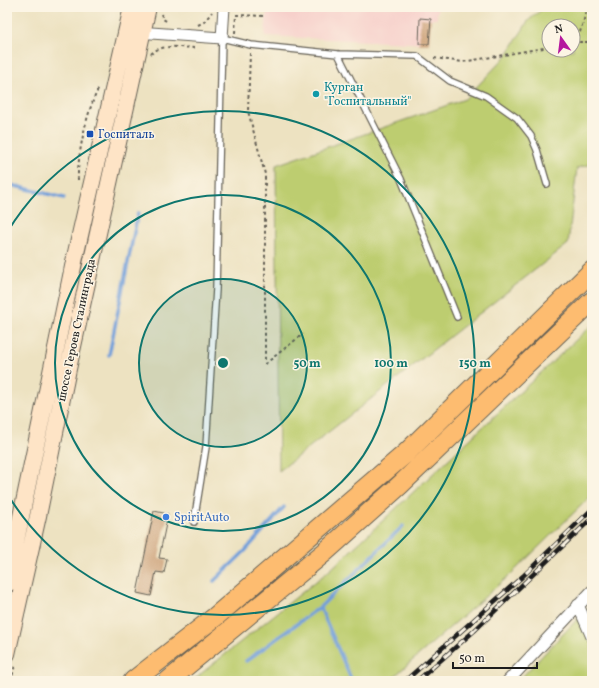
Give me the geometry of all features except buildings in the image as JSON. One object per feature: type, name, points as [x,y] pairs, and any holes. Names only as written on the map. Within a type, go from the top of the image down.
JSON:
[{"type":"highway","points":[[133,681],[215,617],[405,454],[592,271]]},
{"type":"highway","points":[[168,681],[325,552],[400,485],[592,301]]},
{"type":"main road","name":"шоссе Героев Сталинграда","points":[[7,584],[75,257],[132,7]]},
{"type":"main road","name":"шоссе Героев Сталинграда","points":[[7,654],[38,516],[69,361],[131,81],[144,33],[153,8]]},
{"type":"street","points":[[127,32],[222,38],[224,7]]},
{"type":"street","points":[[508,681],[592,591]]},
{"type":"street","points":[[578,605],[592,637]]},
{"type":"lane","points":[[194,522],[206,447],[216,289],[222,38],[251,45],[338,54],[417,56],[450,80],[486,96],[517,118],[528,132],[537,150],[547,184]]},
{"type":"lane","points":[[338,54],[401,179],[457,317]]},
{"type":"path","points":[[194,27],[204,22],[212,14],[213,7]]},
{"type":"path","points":[[581,29],[588,7]]},
{"type":"path","points":[[153,8],[170,24]]},
{"type":"path","points":[[235,40],[236,15],[264,16]]},
{"type":"path","points":[[581,42],[592,42]]},
{"type":"path","points":[[251,45],[248,111],[264,174],[265,364],[303,334]]},
{"type":"path","points":[[148,57],[155,50],[164,48],[197,48]]},
{"type":"path","points":[[417,56],[463,62],[541,48]]},
{"type":"path","points":[[78,182],[78,166],[93,99],[100,87]]},
{"type":"shaded area","points":[[267,7],[438,7],[437,19],[431,19],[429,44],[265,36]]},
{"type":"green space","points":[[545,7],[592,7],[592,164],[577,168],[568,244],[279,471],[276,165],[465,99],[506,56],[529,20]]},
{"type":"green space","points":[[592,325],[592,495],[511,574],[389,681],[192,681],[330,570]]},
{"type":"green space","points":[[592,604],[592,681],[518,681]]},
{"type":"waterway","points":[[7,184],[64,198]]},
{"type":"waterway","points":[[109,355],[138,213]]},
{"type":"waterway","points":[[214,581],[245,551],[284,507]]},
{"type":"waterway","points":[[246,661],[320,607],[403,526]]},
{"type":"waterway","points":[[320,607],[352,681]]},
{"type":"railway","points":[[405,681],[523,576],[592,509]]},
{"type":"railway","points":[[417,681],[474,631],[592,518]]},
{"type":"place","name":"Курган \"Госпитальный\"","points":[[316,94]]},
{"type":"place","name":"Госпиталь","points":[[90,134]]},
{"type":"place","name":"SpiritAuto","points":[[166,517]]}]
